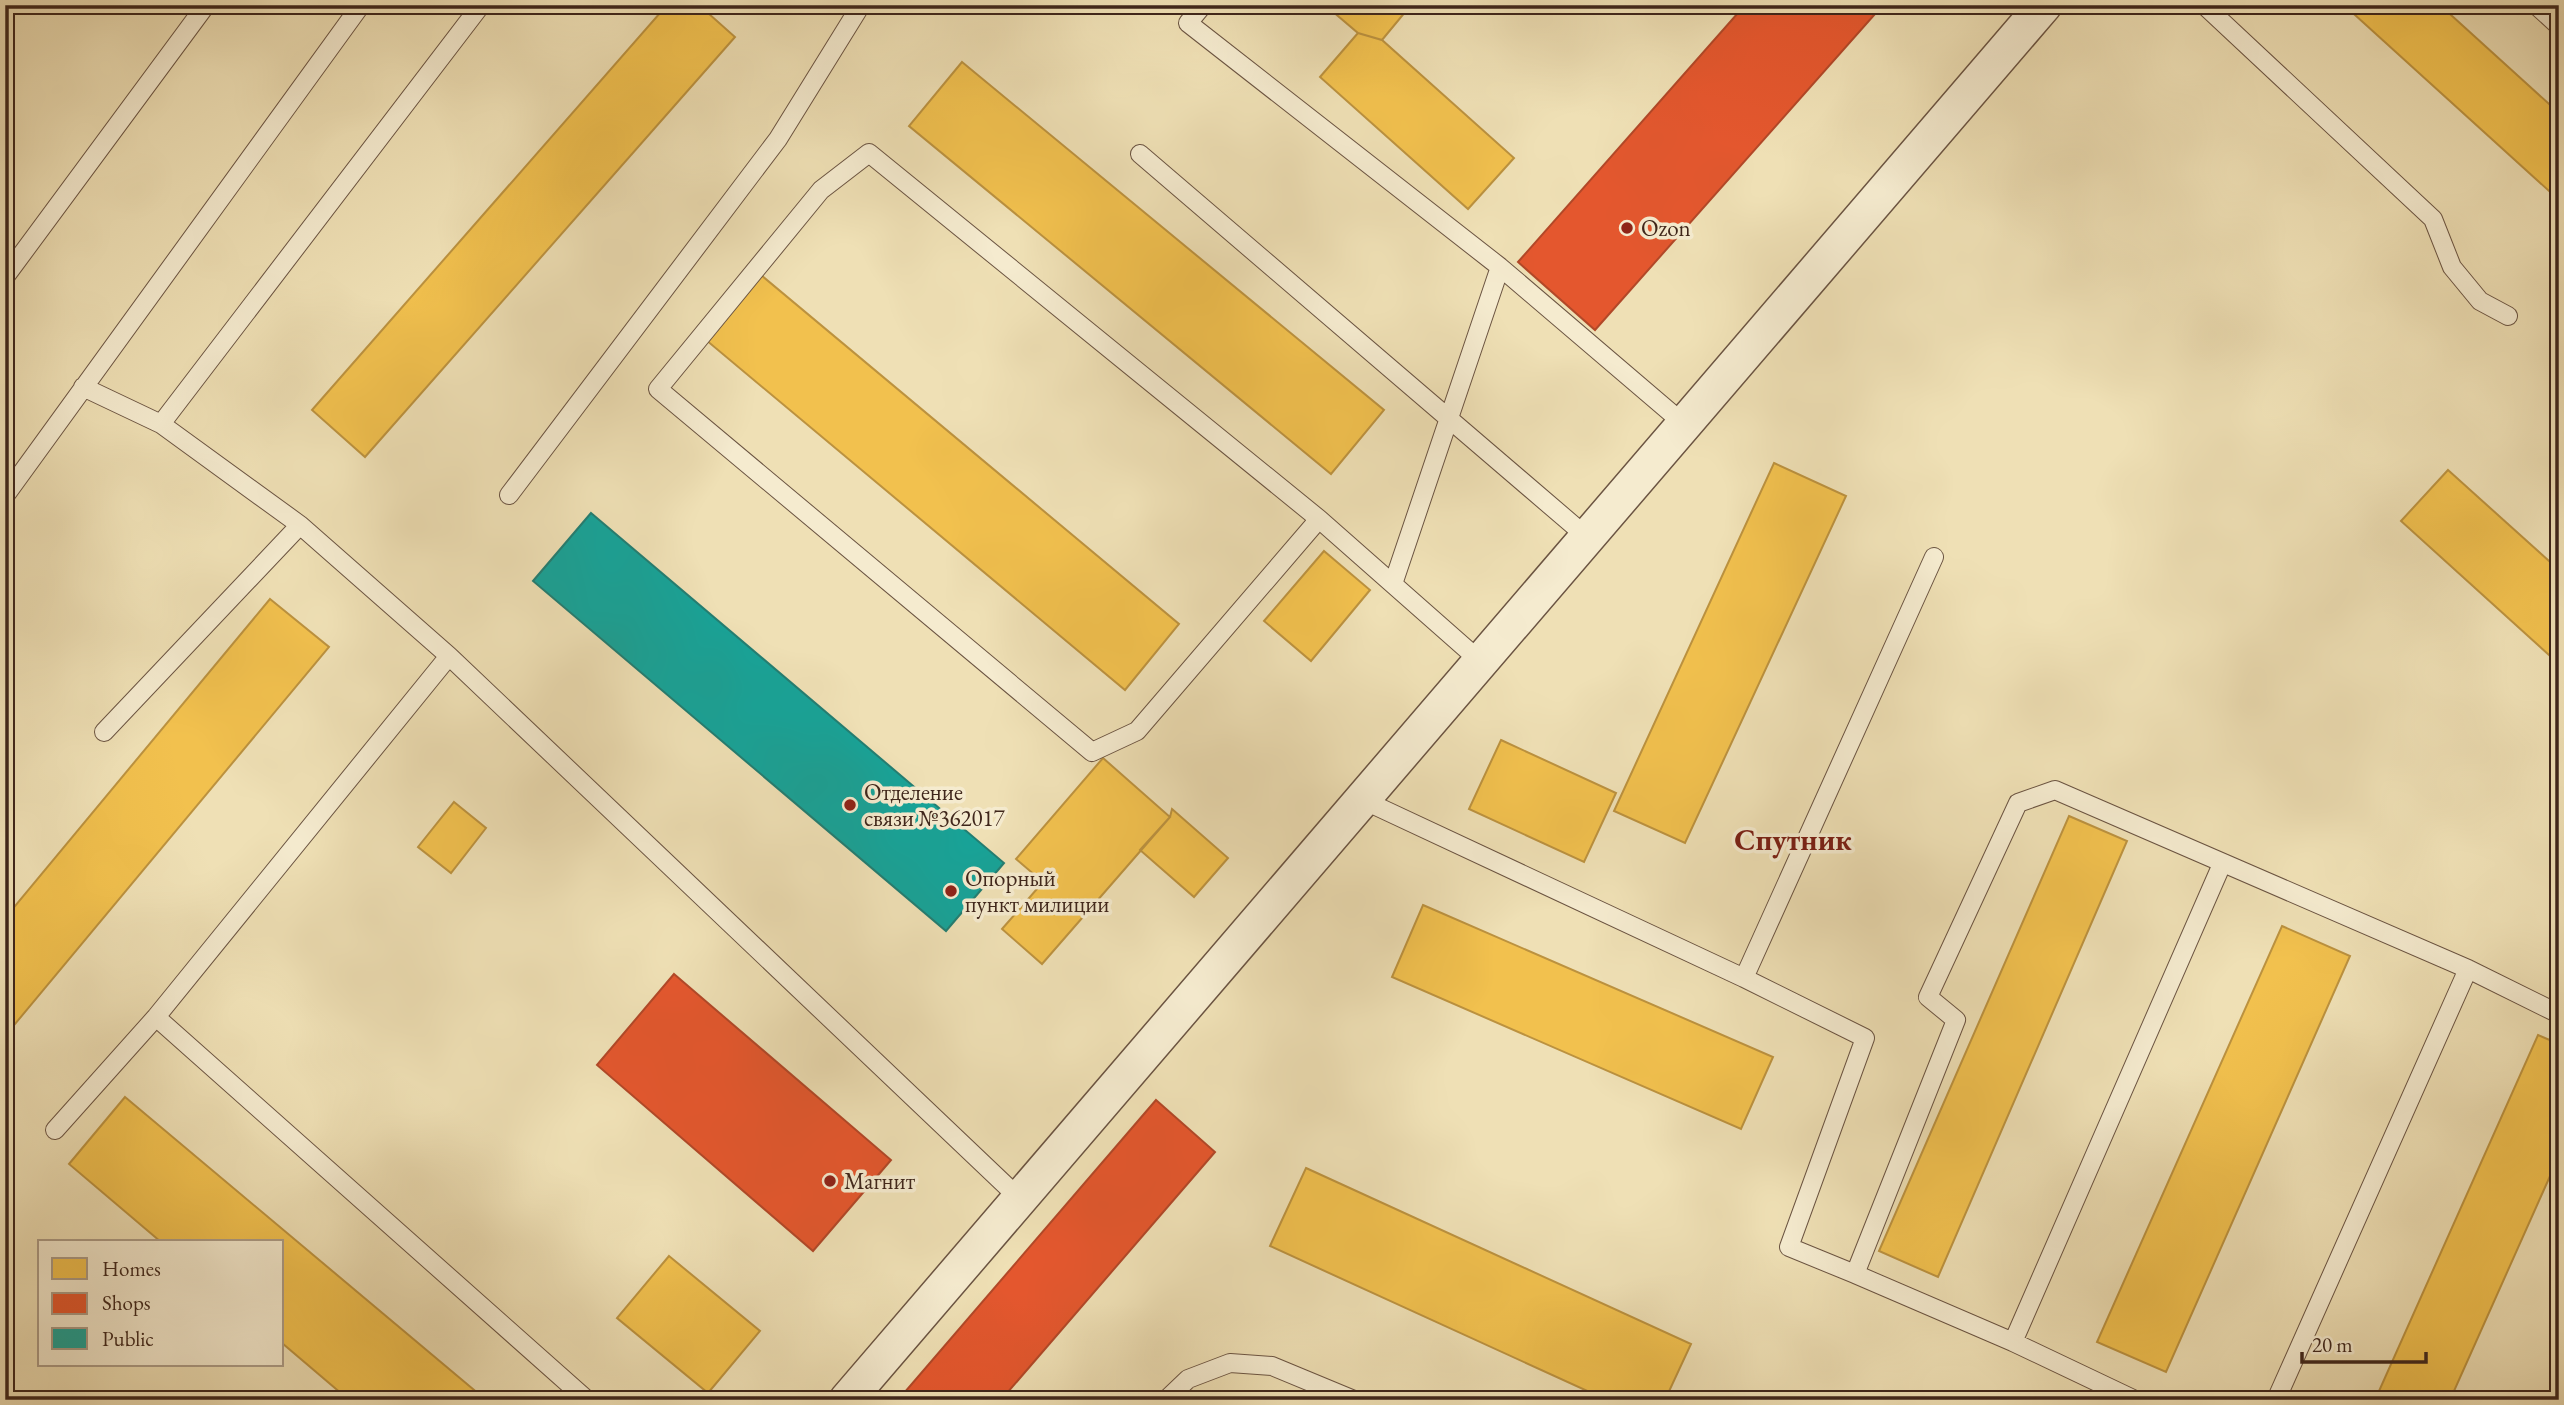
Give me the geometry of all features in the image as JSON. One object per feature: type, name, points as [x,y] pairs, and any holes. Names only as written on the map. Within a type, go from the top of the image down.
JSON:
[{"type":"street","points":[[847,1400],[2044,5]]},
{"type":"lane","points":[[5,277],[206,5]]},
{"type":"lane","points":[[5,496],[360,5]]},
{"type":"lane","points":[[161,424],[481,5]]},
{"type":"lane","points":[[509,495],[778,139],[861,5]]},
{"type":"lane","points":[[1203,5],[1188,23],[1500,267],[1684,424]]},
{"type":"lane","points":[[2204,5],[2433,219],[2452,267],[2480,301],[2508,316]]},
{"type":"lane","points":[[2536,5],[2559,26]]},
{"type":"lane","points":[[1320,519],[1137,731],[1093,752],[659,389],[821,190],[869,153],[1320,519],[1480,661]]},
{"type":"lane","points":[[1140,154],[1587,537]]},
{"type":"lane","points":[[1393,584],[1500,267]]},
{"type":"lane","points":[[83,387],[161,424],[300,525],[449,656],[1020,1199]]},
{"type":"lane","points":[[104,732],[300,525]]},
{"type":"lane","points":[[1744,978],[1934,557]]},
{"type":"lane","points":[[55,1130],[156,1017],[449,656]]},
{"type":"lane","points":[[1856,1274],[1956,1020],[1927,998],[2018,803],[2055,790],[2468,969],[2559,1014]]},
{"type":"lane","points":[[1361,799],[1744,978],[1865,1038],[1789,1247],[2013,1342],[2135,1400]]},
{"type":"lane","points":[[2013,1342],[2222,864]]},
{"type":"lane","points":[[2276,1400],[2468,969]]},
{"type":"lane","points":[[156,1017],[587,1400]]},
{"type":"lane","points":[[1166,1400],[1188,1379],[1230,1363],[1272,1366],[1354,1400]]},
{"type":"building: Homes","points":[[667,5],[699,5],[735,37],[365,457],[312,410]]},
{"type":"building: Homes","points":[[1325,5],[1411,5],[1382,40],[1358,33]]},
{"type":"building: Homes","points":[[2344,5],[2440,5],[2559,113],[2559,200]]},
{"type":"building: Homes","points":[[1358,33],[1382,40],[1514,158],[1468,209],[1320,77]]},
{"type":"building: Homes","points":[[962,62],[1384,410],[1331,474],[909,126]]},
{"type":"building: Homes","points":[[761,275],[1179,624],[1125,690],[706,340]]},
{"type":"building: Homes","points":[[1774,463],[1846,496],[1685,843],[1614,811]]},
{"type":"building: Homes","points":[[2448,470],[2559,570],[2559,664],[2401,521]]},
{"type":"building: Homes","points":[[1324,551],[1370,590],[1311,661],[1264,621]]},
{"type":"building: Homes","points":[[270,599],[329,647],[5,1036],[5,918]]},
{"type":"building: Homes","points":[[1501,740],[1616,793],[1584,862],[1469,809]]},
{"type":"building: Homes","points":[[1103,758],[1170,817],[1042,964],[1002,929],[1043,882],[1016,859]]},
{"type":"building: Homes","points":[[454,802],[486,828],[451,873],[418,847]]},
{"type":"building: Homes","points":[[1172,809],[1228,858],[1194,897],[1140,850],[1170,817]]},
{"type":"building: Homes","points":[[2069,816],[2127,841],[1938,1277],[1879,1251]]},
{"type":"building: Homes","points":[[1423,905],[1773,1057],[1741,1129],[1392,977]]},
{"type":"building: Homes","points":[[2282,926],[2350,956],[2166,1372],[2097,1342]]},
{"type":"building: Homes","points":[[2538,1035],[2559,1044],[2559,1156],[2450,1400],[2375,1400]]},
{"type":"building: Homes","points":[[125,1097],[486,1400],[349,1400],[284,1345],[284,1240],[159,1240],[69,1164]]},
{"type":"building: Homes","points":[[1306,1168],[1691,1344],[1665,1400],[1607,1400],[1270,1246]]},
{"type":"building: Homes","points":[[669,1256],[760,1331],[708,1393],[617,1318]]},
{"type":"building: Shops","points":[[1745,5],[1883,5],[1595,330],[1518,262]]},
{"type":"building: Shops","points":[[674,974],[891,1160],[813,1251],[597,1065]]},
{"type":"building: Shops","points":[[1156,1100],[1215,1152],[1001,1400],[898,1400]]},
{"type":"building: Public","points":[[591,513],[1004,863],[946,931],[533,581]]},
{"type":"place","name":"Ozon","points":[[1627,228]]},
{"type":"place","name":"Отделение связи №362017","points":[[850,805]]},
{"type":"place","name":"Опорный пункт милиции","points":[[951,891]]},
{"type":"place","name":"Магнит","points":[[830,1181]]},
{"type":"district","name":"Спутник","points":[[1793,839]]}]
